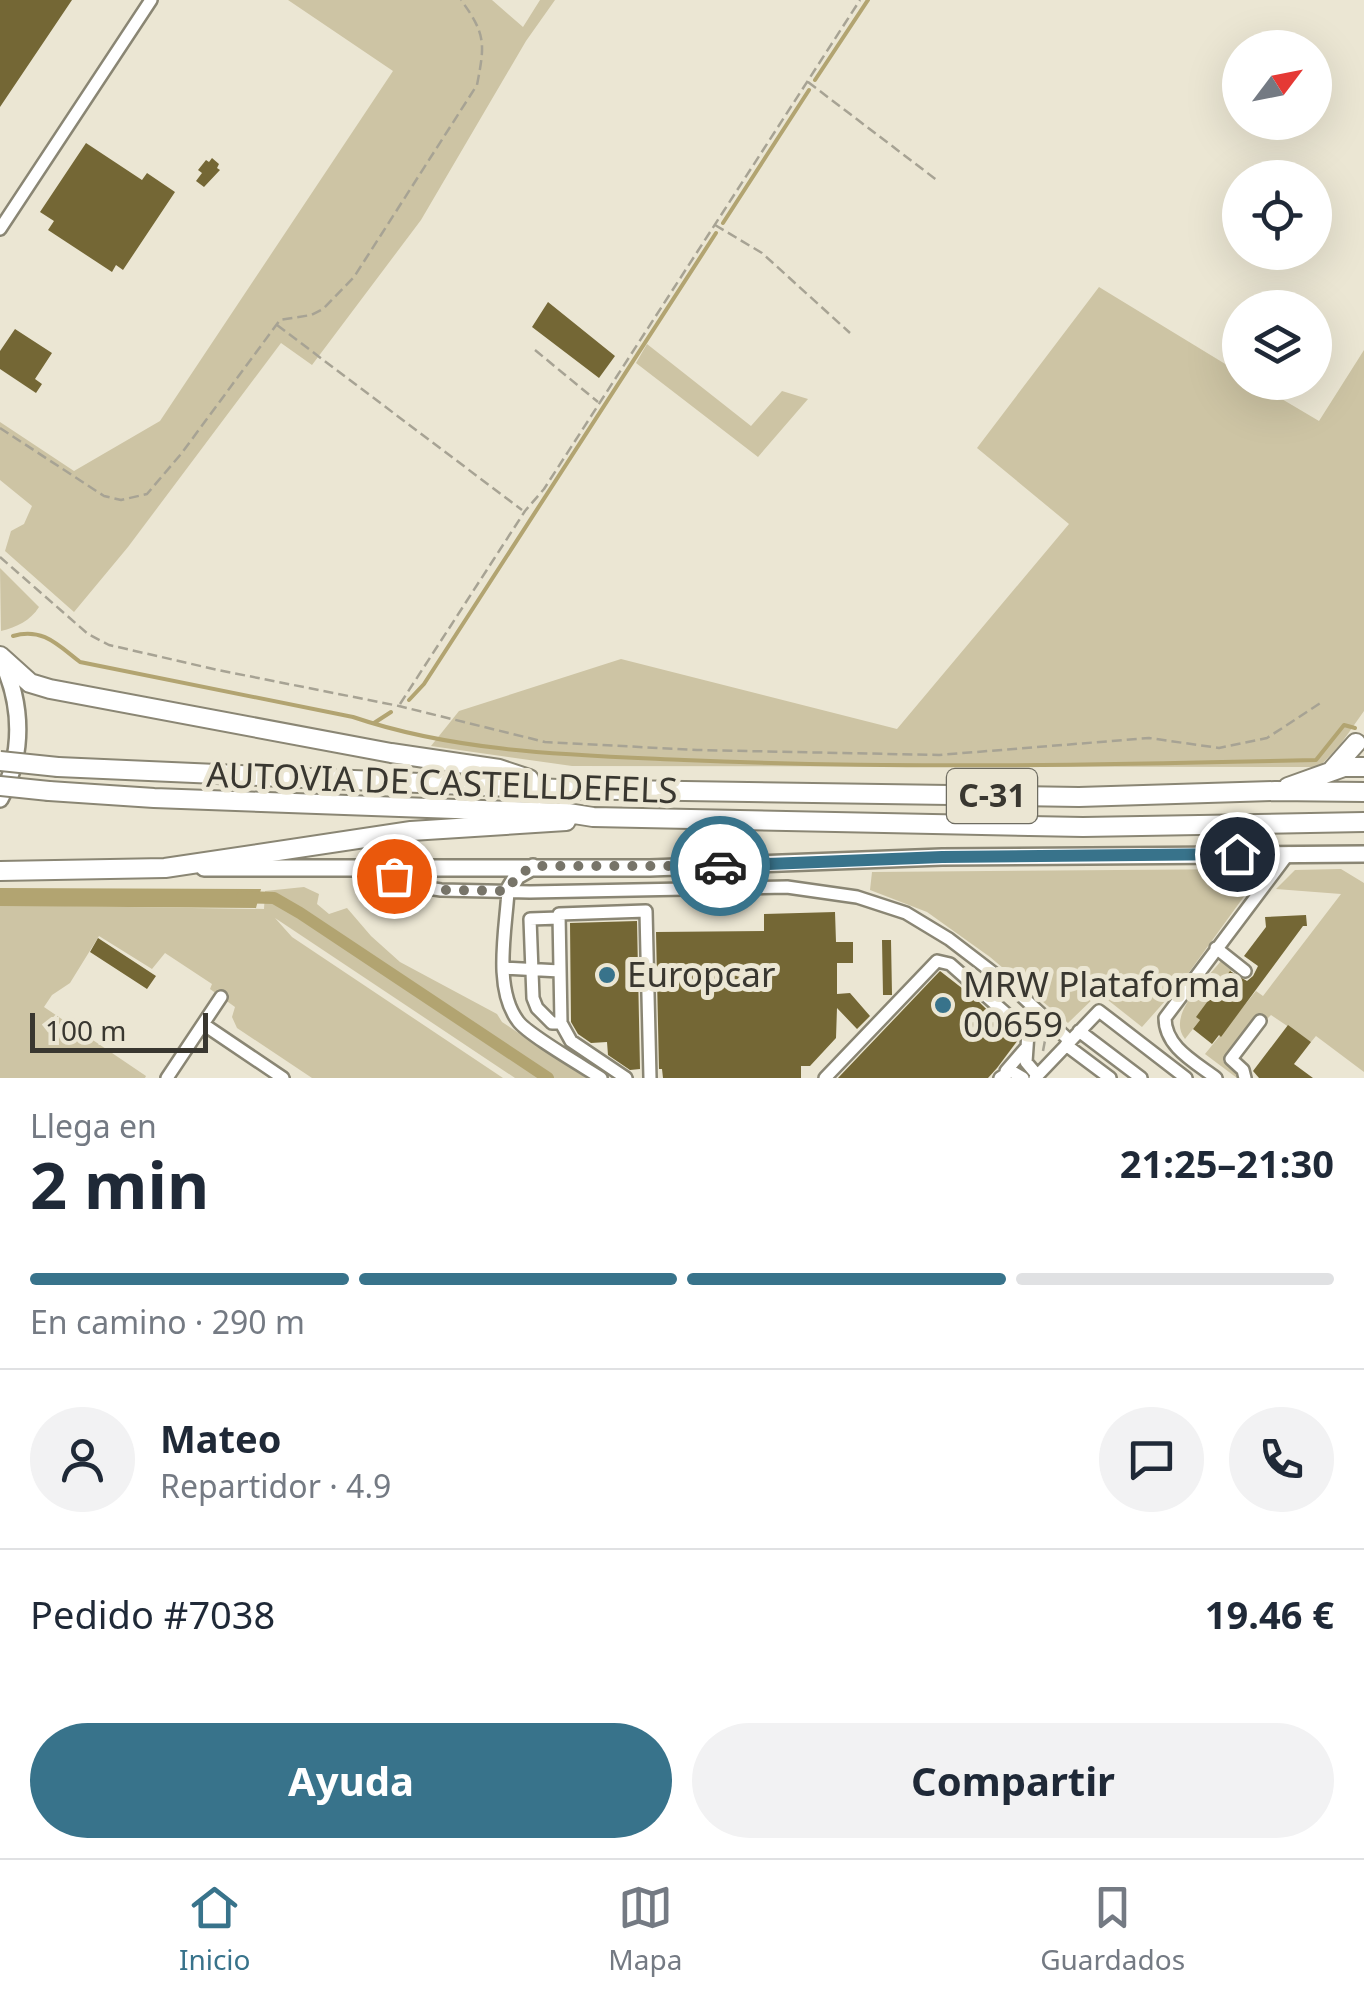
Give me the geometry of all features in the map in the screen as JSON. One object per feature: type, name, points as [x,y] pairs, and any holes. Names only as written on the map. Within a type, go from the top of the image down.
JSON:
[{"type":"highway","points":[[0,656],[30,683],[50,689],[499,770],[558,789]]},
{"type":"highway","points":[[1360,738],[1356,757],[1364,766]]},
{"type":"highway","points":[[1327,772],[1342,762],[1360,738]]},
{"type":"highway","name":"AUTOVIA DE CASTELLDEFELS","points":[[0,761],[58,767],[558,789],[1079,797],[1364,792]]},
{"type":"highway","points":[[1276,791],[1327,772],[1364,766]]},
{"type":"highway","name":"AUTOVIA DE CASTELLDEFELS","points":[[0,786],[154,798],[593,816],[1082,827],[1364,822]]},
{"type":"highway","points":[[0,871],[165,868],[377,835],[538,825],[593,816]]},
{"type":"main road","points":[[0,656],[14,696],[18,734],[13,766],[0,799]]},
{"type":"main road","points":[[165,868],[650,868],[942,857],[1363,855]]},
{"type":"main road","points":[[508,891],[516,876],[534,866]]},
{"type":"street","points":[[0,229],[150,0]]},
{"type":"street","points":[[1216,1078],[1174,1045],[1168,1036],[1166,1018],[1289,853]]},
{"type":"street","points":[[367,866],[421,887],[441,890],[787,887],[856,896],[906,913],[948,938],[1072,1039],[1110,1078]]},
{"type":"street","points":[[508,891],[504,972],[509,1002],[518,1022],[602,1078]]},
{"type":"street","points":[[626,1078],[571,1041],[561,1024],[559,914],[646,911],[650,1078]]},
{"type":"street","points":[[559,918],[530,919],[533,998],[552,1023],[561,1024]]},
{"type":"street","points":[[1216,948],[1245,970]]},
{"type":"street","points":[[825,1078],[937,961],[950,964],[1028,1033],[1026,1062],[1036,1077],[1098,1011],[1186,1078]]},
{"type":"street","points":[[504,972],[526,975],[531,970],[560,971]]},
{"type":"street","points":[[166,1078],[222,997]]},
{"type":"street","points":[[1245,1078],[1243,1070],[1231,1059],[1260,1021]]},
{"type":"street","points":[[203,1024],[283,1078]]},
{"type":"street","points":[[1072,1039],[1141,1078]]},
{"type":"street","points":[[1003,1075],[1028,1046]]},
{"type":"street","points":[[1003,1075],[1015,1072],[1023,1078]]},
{"type":"path","points":[[0,428],[104,496],[121,500],[147,494],[276,324],[292,316],[311,315],[336,299],[354,277],[477,84],[483,53],[480,26],[461,0]]},
{"type":"path","points":[[399,706],[860,0]]},
{"type":"path","points":[[807,82],[938,181]]},
{"type":"path","points":[[714,224],[762,253],[850,333]]},
{"type":"path","points":[[276,324],[524,511]]},
{"type":"path","points":[[535,350],[599,403]]},
{"type":"path","points":[[0,557],[88,634],[109,645],[399,706],[544,742],[939,755],[1150,738],[1219,748],[1267,738],[1322,702]]},
{"type":"shaded area","points":[[288,0],[492,0],[523,27],[540,0],[555,0],[526,41],[421,220],[312,365],[281,343],[128,547],[74,612],[5,551],[11,531],[24,524],[32,506],[0,480],[0,422],[74,471],[160,421],[393,71]]},
{"type":"shaded area","points":[[1099,287],[1222,362],[1222,400],[1284,400],[1319,421],[1364,350],[1364,711],[1340,745],[1319,767],[572,766],[431,746],[459,711],[621,659],[897,729],[1069,524],[977,448]]},
{"type":"shaded area","points":[[647,344],[751,426],[782,391],[808,399],[758,457],[636,363]]},
{"type":"shaded area","points":[[0,568],[39,607],[23,623],[1,631]]},
{"type":"shaded area","points":[[1254,869],[1253,884],[1182,982],[1142,1027],[1099,993],[1068,1023],[990,957],[927,912],[870,890],[872,872]]},
{"type":"shaded area","points":[[1341,869],[1364,883],[1364,1072],[1316,1036],[1311,1042],[1271,1015],[1265,1021],[1258,1016],[1223,1061],[1241,1075],[1237,1078],[1205,1054],[1256,991],[1263,996],[1341,894],[1276,889],[1295,870]]},
{"type":"shaded area","points":[[304,887],[319,894],[317,904],[329,914],[347,908],[400,962],[497,1014],[502,1022],[586,1078],[515,1078],[275,918],[292,937],[503,1078],[312,1078],[237,1028],[232,1017],[235,1007],[210,989],[212,984],[165,953],[152,969],[99,936],[70,983],[52,995],[44,1007],[145,1078],[0,1078],[0,905],[264,909],[265,891]]},
{"type":"shaded area","points":[[0,888],[261,889],[256,908],[0,906]]},
{"type":"shaded area","points":[[1221,961],[1232,970],[1185,1039],[1180,1030],[1184,1009]]},
{"type":"building","points":[[0,0],[72,0],[0,107]]},
{"type":"building","points":[[86,143],[142,180],[147,173],[175,192],[123,270],[116,265],[112,272],[48,230],[54,221],[40,212]]},
{"type":"building","points":[[212,158],[220,170],[204,187],[196,181],[202,173],[198,170]]},
{"type":"building","points":[[548,302],[615,356],[599,378],[532,327]]},
{"type":"building","points":[[15,329],[52,353],[35,379],[42,384],[36,393],[0,369],[0,351]]},
{"type":"building","points":[[835,912],[836,942],[853,942],[853,963],[837,963],[837,994],[850,993],[870,1016],[857,1029],[837,1008],[836,1038],[810,1066],[801,1066],[801,1078],[663,1078],[659,1069],[656,932],[764,931],[764,914]]},
{"type":"building","points":[[1306,915],[1307,926],[1303,926],[1221,1037],[1212,1044],[1193,1029],[1200,1020],[1196,1017],[1230,971],[1247,981],[1253,976],[1258,966],[1244,956],[1266,927],[1265,917]]},
{"type":"building","name":"Europcar","points":[[637,921],[640,1069],[630,1070],[608,1055],[607,1042],[591,1043],[578,1034],[571,1022],[570,923]]},
{"type":"building","points":[[98,938],[156,976],[147,989],[90,952]]},
{"type":"building","points":[[882,940],[891,940],[892,995],[883,995]]},
{"type":"building","name":"MRW Plataforma 00659","points":[[940,971],[1018,1040],[988,1078],[838,1078]]},
{"type":"building","points":[[1288,1025],[1311,1042],[1294,1064],[1313,1078],[1259,1078],[1253,1071]]},
{"type":"waterway","points":[[815,80],[868,0]]},
{"type":"waterway","points":[[723,223],[809,90]]},
{"type":"waterway","points":[[409,700],[424,684],[716,233]]},
{"type":"waterway","points":[[13,636],[41,636],[80,662],[353,717],[434,738],[559,754],[921,765],[1316,760],[1344,725],[1355,728]]},
{"type":"waterway","points":[[374,723],[391,712]]},
{"type":"waterway","points":[[242,897],[274,898],[300,913],[548,1078]]},
{"type":"way so far","points":[[394,876],[441,890],[508,891],[516,876],[534,866],[720,866]]},
{"type":"place","name":"Europcar","points":[[607,975]]},
{"type":"place","name":"MRW Plataforma 00659","points":[[943,1005]]},
{"type":"route","points":[[720,866],[942,857],[1237,854]]}]
